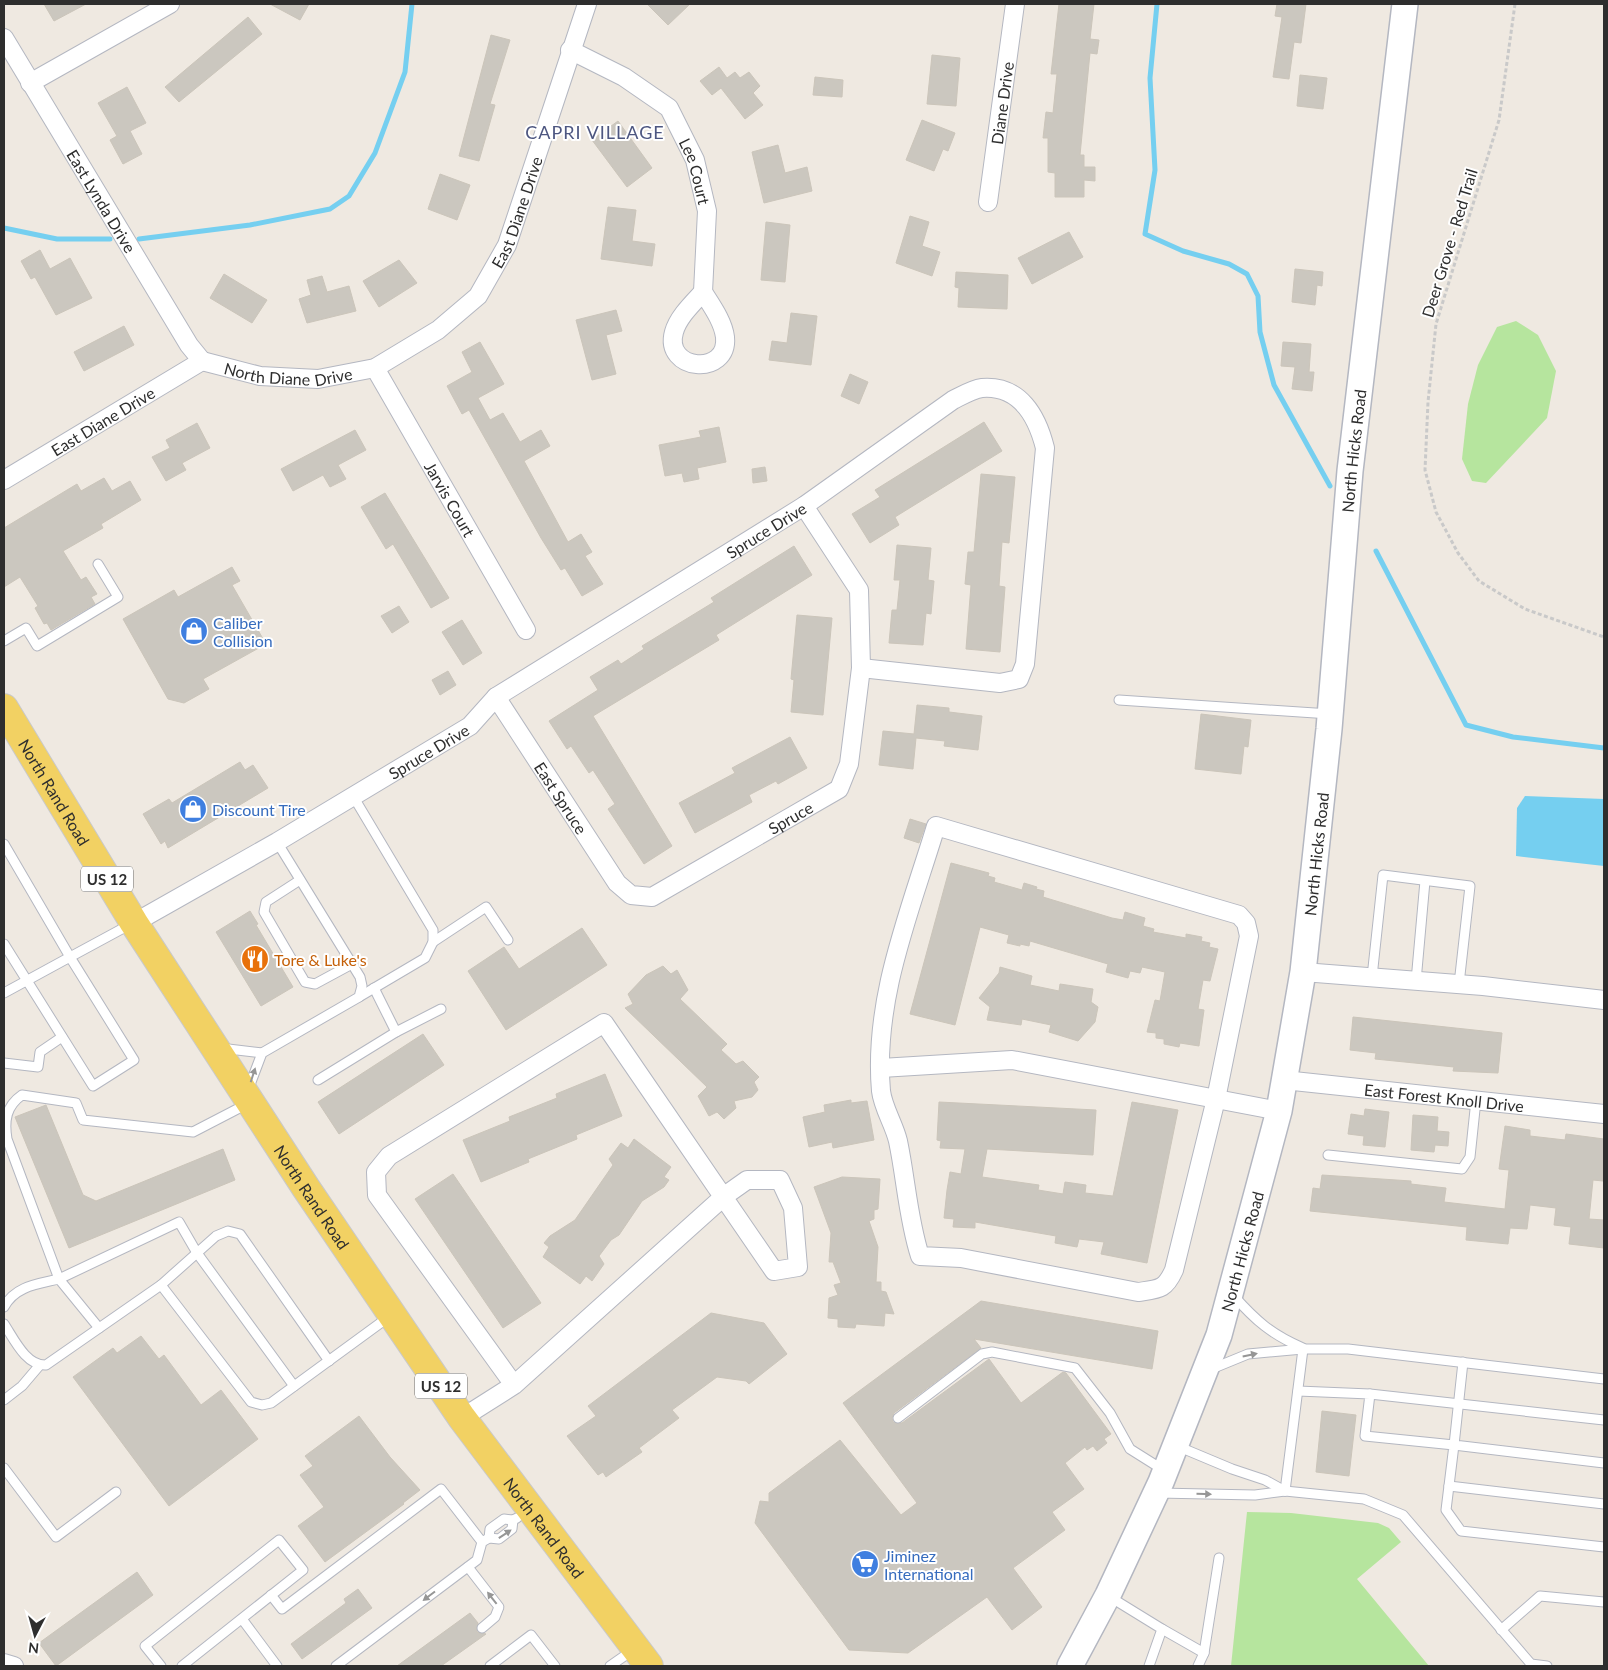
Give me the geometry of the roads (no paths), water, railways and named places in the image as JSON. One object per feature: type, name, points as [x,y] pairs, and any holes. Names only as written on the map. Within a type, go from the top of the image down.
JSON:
[{"type":"main road","name":"North Hicks Road","points":[[1070,1666],[1108,1595],[1160,1482],[1219,1335],[1279,1112],[1303,972],[1330,714],[1350,471],[1406,4]]},
{"type":"main road","name":"North Rand Road","points":[[4,708],[134,923],[216,1047],[248,1100],[462,1418],[521,1514],[642,1657]]},
{"type":"street","points":[[30,84],[170,4]]},
{"type":"street","name":"East Diane Drive","points":[[375,368],[438,330],[478,296],[508,245],[570,50],[587,4]]},
{"type":"street","name":"Diane Drive","points":[[988,202],[1015,4]]},
{"type":"street","name":"East Lynda Drive","points":[[4,38],[30,84],[189,344],[202,361]]},
{"type":"street","name":"Lee Court","points":[[570,50],[624,77],[668,108],[695,160],[707,211],[703,292]]},
{"type":"street","name":"East Diane Drive","points":[[4,480],[202,361]]},
{"type":"street","name":"North Diane Drive","points":[[202,361],[260,376],[318,379],[375,368]]},
{"type":"street","name":"Jarvis Court","points":[[375,368],[526,630]]},
{"type":"street","name":"Spruce Drive","points":[[134,923],[277,842],[470,726],[496,697],[804,506],[953,400],[981,388],[1006,391],[1026,404],[1040,426],[1045,448],[1025,664],[1019,678],[1000,683],[861,668]]},
{"type":"street","name":"Spruce","points":[[631,895],[652,897],[839,789],[849,764],[861,668],[859,590],[804,506]]},
{"type":"street","name":"East Spruce","points":[[496,697],[617,883],[631,895]]},
{"type":"street","points":[[936,826],[1229,912],[1246,922],[1249,936],[1216,1099],[1174,1270],[1167,1284],[1158,1289],[1138,1292],[961,1258],[920,1256],[913,1234],[898,1140],[882,1093],[880,1044],[888,982],[936,826]]},
{"type":"street","points":[[1303,972],[1416,980],[1604,1000]]},
{"type":"street","points":[[462,1418],[514,1385],[723,1197],[747,1180],[780,1180],[793,1208],[798,1267],[774,1271],[723,1197],[604,1023],[390,1156],[376,1172],[376,1195],[514,1385]]},
{"type":"street","points":[[881,1068],[1012,1060],[1279,1112]]},
{"type":"street","name":"East Forest Knoll Drive","points":[[1284,1080],[1604,1114]]},
{"type":"street","points":[[4,1662],[14,1666]]},
{"type":"lane","points":[[4,641],[26,628],[37,646],[118,596],[98,564]]},
{"type":"lane","points":[[1119,700],[1330,714]]},
{"type":"lane","points":[[353,796],[433,930],[433,942]]},
{"type":"lane","points":[[277,842],[360,977],[362,986],[359,997]]},
{"type":"lane","points":[[4,844],[70,957],[134,1060],[92,1086],[4,944]]},
{"type":"lane","points":[[1372,977],[1383,875],[1470,886],[1459,984]]},
{"type":"lane","points":[[300,880],[266,902],[264,912],[305,982],[315,984],[352,964]]},
{"type":"lane","points":[[1416,980],[1425,880]]},
{"type":"lane","points":[[216,1047],[262,1053],[425,958],[433,942],[482,904],[508,940]]},
{"type":"lane","points":[[4,994],[134,923]]},
{"type":"lane","points":[[374,988],[396,1032]]},
{"type":"lane","points":[[318,1080],[396,1032],[441,1009]]},
{"type":"lane","points":[[4,1063],[38,1067],[40,1052],[62,1037]]},
{"type":"lane","points":[[99,1328],[60,1279],[7,1139],[5,1126],[9,1108],[14,1100],[22,1095],[76,1102],[83,1120],[194,1132],[248,1100],[262,1053]]},
{"type":"lane","points":[[1328,1155],[1462,1169],[1470,1156],[1476,1100]]},
{"type":"lane","points":[[4,1307],[9,1297],[20,1289],[60,1279],[179,1222],[197,1253],[294,1386]]},
{"type":"lane","points":[[4,1324],[31,1362],[39,1366],[46,1366],[161,1285],[216,1236],[228,1231],[240,1234],[329,1360]]},
{"type":"lane","points":[[161,1285],[251,1402],[262,1405],[271,1402],[392,1315]]},
{"type":"lane","points":[[1231,1293],[1260,1325],[1277,1337],[1303,1349]]},
{"type":"lane","points":[[1285,1491],[1303,1349]]},
{"type":"lane","points":[[1204,1372],[1248,1354],[1303,1349],[1348,1349],[1604,1379]]},
{"type":"lane","points":[[898,1418],[982,1354],[992,1352],[1075,1368],[1110,1413],[1130,1449],[1160,1482],[1256,1495],[1285,1491],[1364,1499],[1403,1515],[1531,1665],[1547,1666]]},
{"type":"lane","points":[[1463,1362],[1446,1510],[1461,1531],[1604,1547]]},
{"type":"lane","points":[[4,1400],[22,1386],[39,1366]]},
{"type":"lane","points":[[1298,1391],[1370,1394],[1604,1420]]},
{"type":"lane","points":[[1370,1394],[1365,1436],[1604,1463]]},
{"type":"lane","points":[[1175,1446],[1232,1470],[1265,1480],[1285,1491]]},
{"type":"lane","points":[[4,1468],[56,1537],[116,1492]]},
{"type":"lane","points":[[1449,1486],[1604,1504]]},
{"type":"lane","points":[[271,1596],[282,1609],[441,1489],[485,1540]]},
{"type":"lane","points":[[485,1540],[498,1539],[512,1529],[521,1514]]},
{"type":"lane","points":[[161,1666],[145,1646],[279,1540],[303,1570],[182,1666]]},
{"type":"lane","points":[[336,1666],[477,1560],[485,1540]]},
{"type":"lane","points":[[1198,1666],[1204,1653],[1218,1558]]},
{"type":"lane","points":[[468,1567],[499,1607],[495,1617],[482,1628]]},
{"type":"lane","points":[[1108,1595],[1204,1653]]},
{"type":"lane","points":[[1501,1630],[1540,1596],[1604,1602]]},
{"type":"lane","points":[[242,1619],[277,1666]]},
{"type":"lane","points":[[1149,1666],[1162,1629]]},
{"type":"lane","points":[[490,1666],[531,1635],[555,1666]]},
{"type":"lane","points":[[610,1666],[642,1657]]},
{"type":"water","points":[[1525,796],[1604,799],[1604,866],[1516,856],[1517,808]]},
{"type":"waterway","points":[[139,239],[250,225],[330,209],[349,196],[375,153],[405,72],[412,4]]},
{"type":"waterway","points":[[1157,4],[1150,78],[1155,170],[1145,234],[1183,251],[1229,264],[1247,274],[1258,296],[1260,332],[1274,385],[1330,486]]},
{"type":"waterway","points":[[4,228],[57,239],[110,239]]},
{"type":"waterway","points":[[1376,551],[1466,725],[1513,737],[1604,748]]},
{"type":"place","name":"Caliber Collision","points":[[194,631]]},
{"type":"place","name":"Discount Tire","points":[[193,809]]},
{"type":"place","name":"Tore & Luke's","points":[[255,959]]},
{"type":"place","name":"Jiminez International","points":[[865,1564]]},
{"type":"district","name":"CAPRI VILLAGE","points":[[595,132]]}]
